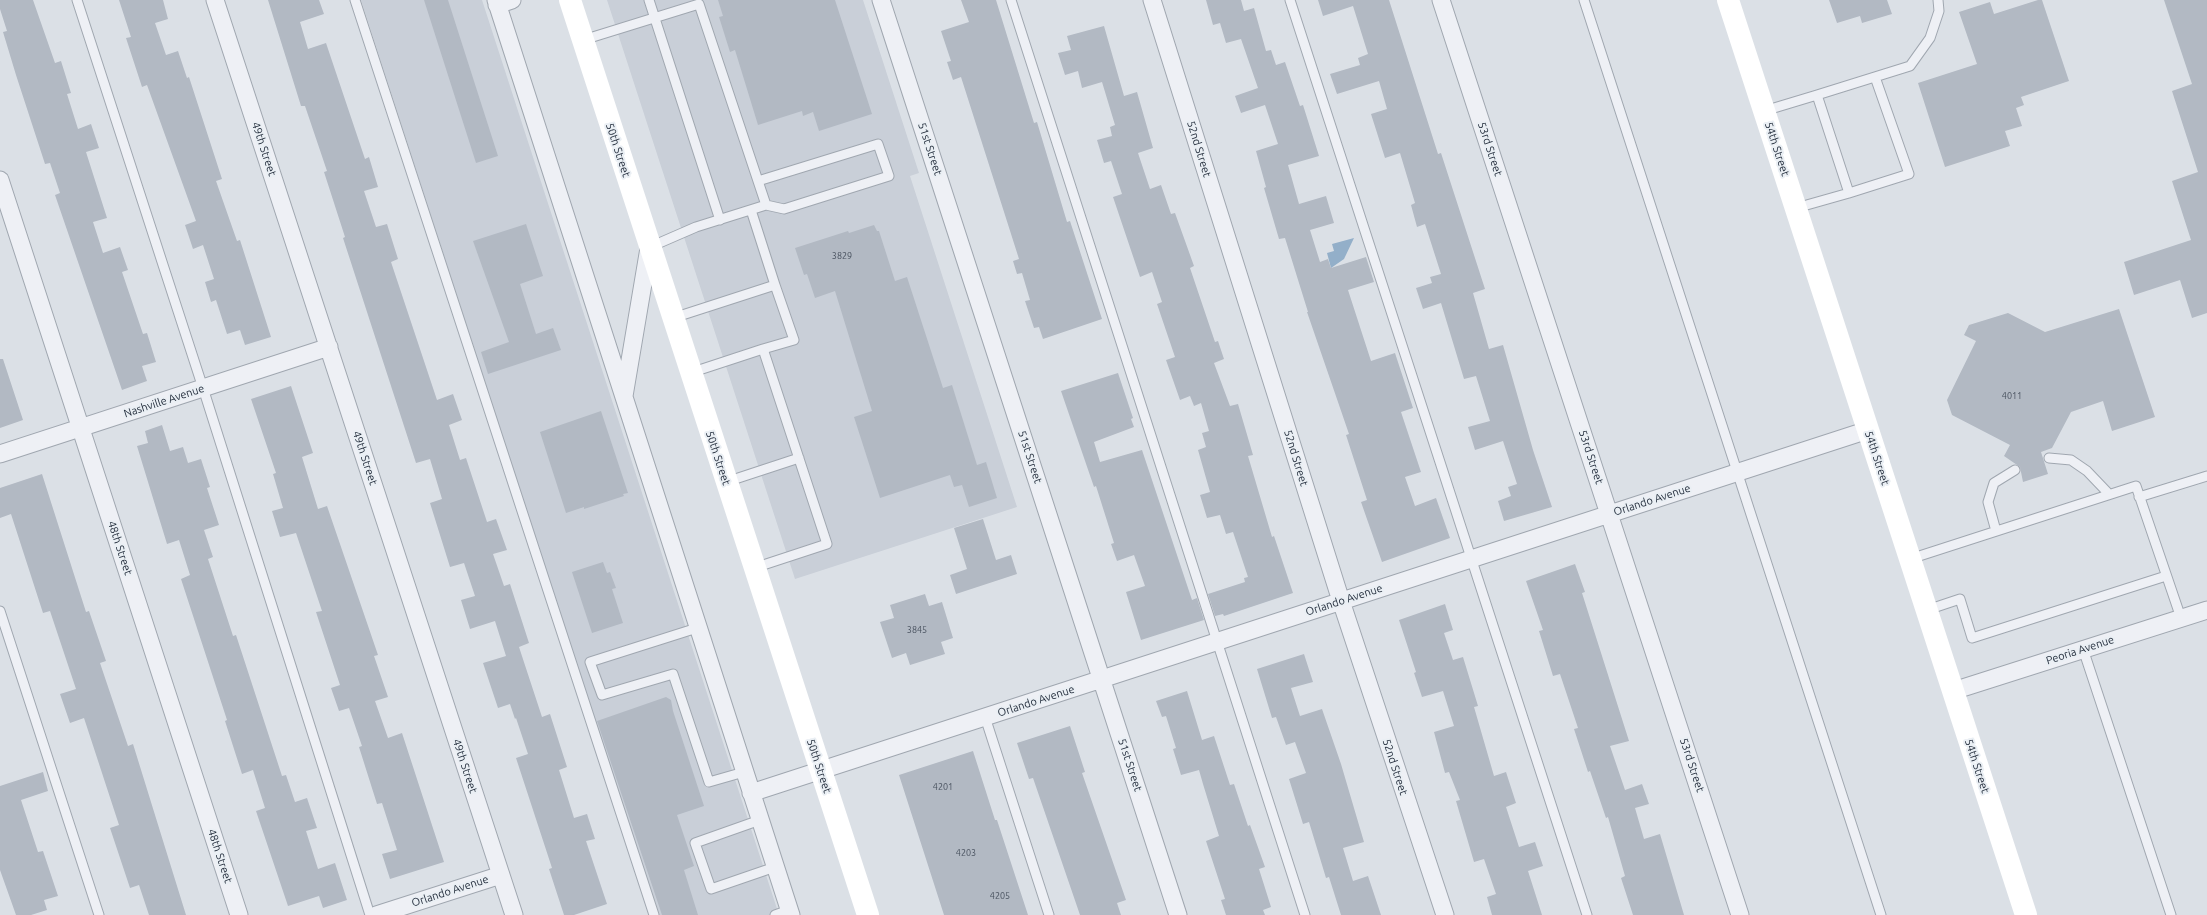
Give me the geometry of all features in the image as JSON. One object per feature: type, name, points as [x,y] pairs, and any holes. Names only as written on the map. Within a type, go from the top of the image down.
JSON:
[{"type":"main road","name":"50th Street","points":[[570,0],[649,248],[868,915]]},
{"type":"main road","name":"54th Street","points":[[1728,0],[2026,915]]},
{"type":"street","name":"49th Street","points":[[216,0],[514,915]]},
{"type":"street","name":"51st Street","points":[[881,0],[1178,915]]},
{"type":"street","name":"52nd Street","points":[[1152,0],[1341,601],[1444,915]]},
{"type":"street","name":"53rd Street","points":[[1441,0],[1740,915]]},
{"type":"street","points":[[502,2],[623,399],[775,867],[785,913]]},
{"type":"street","name":"48th Street","points":[[0,180],[239,915]]},
{"type":"street","points":[[623,399],[649,248]]},
{"type":"street","name":"Nashville Avenue","points":[[0,454],[329,348]]},
{"type":"street","name":"Orlando Avenue","points":[[751,794],[1868,430]]},
{"type":"street","name":"Peoria Avenue","points":[[1953,691],[2207,610]]},
{"type":"street","name":"Orlando Avenue","points":[[376,915],[501,875]]},
{"type":"lane","points":[[77,0],[203,388],[370,915]]},
{"type":"lane","points":[[356,0],[654,915]]},
{"type":"lane","points":[[649,0],[720,220]]},
{"type":"lane","points":[[1011,0],[1216,642],[1305,915]]},
{"type":"lane","points":[[1290,0],[1470,559],[1587,915]]},
{"type":"lane","points":[[1584,0],[1736,473],[1881,915]]},
{"type":"lane","points":[[1764,111],[1910,66],[1930,38],[1939,11],[1938,0]]},
{"type":"lane","points":[[583,40],[655,18],[699,2],[766,206]]},
{"type":"lane","points":[[1796,208],[1909,174],[1876,77]]},
{"type":"lane","points":[[1817,95],[1849,193]]},
{"type":"lane","points":[[649,248],[696,228],[751,210],[766,206],[784,209],[889,176],[878,144],[758,181]]},
{"type":"lane","points":[[690,373],[794,340],[751,210]]},
{"type":"lane","points":[[672,318],[775,285]]},
{"type":"lane","points":[[754,568],[827,544],[763,349]]},
{"type":"lane","points":[[726,482],[798,458]]},
{"type":"lane","points":[[2049,458],[2071,460],[2087,471],[2109,494]]},
{"type":"lane","points":[[1996,531],[1988,502],[1994,482],[2015,470]]},
{"type":"lane","points":[[2139,496],[2207,476]]},
{"type":"lane","points":[[1910,559],[2136,486],[2180,618]]},
{"type":"lane","points":[[1927,610],[1960,599],[1972,638],[2166,576]]},
{"type":"lane","points":[[0,611],[99,915]]},
{"type":"lane","points":[[697,628],[590,662],[602,695],[673,674],[709,782],[744,772]]},
{"type":"lane","points":[[2084,649],[2171,915]]},
{"type":"lane","points":[[986,717],[1049,915]]},
{"type":"lane","points":[[760,820],[695,843],[711,889],[775,867]]},
{"type":"shaded area","points":[[361,0],[482,0],[779,915],[658,915]]},
{"type":"shaded area","points":[[607,0],[863,0],[919,173],[910,176],[1017,507],[795,579]]},
{"type":"water","points":[[1354,238],[1344,259],[1331,268],[1327,253],[1334,251],[1332,244]]},
{"type":"building","points":[[0,0],[33,0],[55,63],[61,61],[71,93],[67,94],[78,129],[91,124],[99,148],[86,152],[107,218],[93,222],[103,253],[120,247],[128,270],[122,272],[143,334],[147,333],[156,362],[142,366],[147,381],[122,390],[55,195],[60,193],[50,163],[45,164],[16,75],[3,32],[7,31],[0,9]]},
{"type":"building","points":[[119,0],[163,0],[168,19],[155,23],[166,55],[178,51],[187,78],[189,77],[222,179],[216,181],[237,241],[240,240],[271,337],[245,345],[240,330],[227,334],[216,300],[211,302],[205,282],[214,279],[203,245],[193,249],[185,225],[196,221],[147,85],[142,87],[126,38],[131,37]]},
{"type":"building","points":[[268,0],[319,0],[324,14],[300,22],[308,49],[326,43],[365,159],[369,157],[378,187],[364,191],[376,227],[387,224],[398,259],[391,262],[437,400],[453,394],[462,420],[449,425],[460,460],[466,458],[487,522],[496,519],[507,550],[493,554],[504,586],[510,584],[529,643],[519,647],[542,717],[550,714],[567,767],[559,770],[574,818],[587,814],[595,839],[586,841],[607,904],[574,915],[564,915],[549,869],[552,868],[516,758],[528,754],[510,704],[498,708],[483,663],[506,656],[495,621],[470,629],[461,600],[475,596],[464,563],[450,567],[430,503],[442,499],[430,459],[416,463],[343,238],[345,237],[324,172],[327,171],[305,106],[301,106]]},
{"type":"building","points":[[424,0],[448,0],[498,156],[476,163]]},
{"type":"building","points":[[718,0],[835,0],[872,114],[819,131],[813,112],[803,116],[802,111],[758,125],[735,50],[730,52],[719,17],[723,16]]},
{"type":"building","points":[[961,0],[996,0],[1034,123],[1037,122],[1067,222],[1070,221],[1102,319],[1043,339],[1039,327],[1034,328],[1025,301],[1030,300],[1022,273],[1017,274],[1013,261],[1019,259],[961,77],[953,80],[947,62],[951,61],[941,31],[969,22]]},
{"type":"building","points":[[1206,0],[1241,0],[1244,11],[1254,8],[1266,51],[1271,50],[1276,65],[1285,62],[1300,106],[1303,105],[1319,156],[1288,165],[1299,204],[1326,196],[1334,223],[1310,230],[1320,262],[1328,259],[1331,268],[1366,257],[1374,282],[1348,290],[1371,361],[1395,353],[1413,408],[1401,412],[1421,472],[1405,477],[1415,506],[1436,498],[1450,538],[1382,562],[1361,502],[1367,500],[1346,435],[1349,434],[1307,312],[1285,238],[1279,239],[1264,188],[1266,187],[1256,151],[1278,144],[1265,105],[1241,113],[1235,96],[1258,88],[1241,39],[1226,43],[1220,23],[1213,25]]},
{"type":"building","points":[[1318,0],[1389,0],[1438,154],[1441,153],[1485,289],[1473,293],[1489,349],[1503,345],[1533,450],[1552,507],[1504,521],[1498,501],[1511,496],[1508,487],[1517,484],[1503,441],[1475,450],[1468,427],[1490,421],[1476,376],[1464,379],[1441,303],[1423,309],[1416,288],[1432,283],[1430,277],[1441,274],[1425,224],[1417,227],[1411,205],[1415,203],[1400,153],[1385,158],[1371,114],[1387,109],[1379,81],[1337,94],[1330,74],[1360,65],[1358,58],[1368,54],[1353,6],[1323,16]]},
{"type":"building","points":[[1829,0],[1887,0],[1892,14],[1862,23],[1860,16],[1837,23]]},
{"type":"building","points":[[2042,0],[2069,81],[2021,97],[2024,105],[2016,108],[2022,126],[2005,131],[2010,146],[1945,167],[1918,83],[1977,64],[1959,12],[1990,2],[1994,14]]},
{"type":"building","points":[[2164,0],[2207,0],[2207,313],[2192,318],[2180,280],[2134,295],[2124,262],[2191,240],[2172,181],[2198,172],[2172,91],[2192,84]]},
{"type":"building","points":[[1104,26],[1124,96],[1137,92],[1153,148],[1138,153],[1150,189],[1161,185],[1171,214],[1175,213],[1194,266],[1190,268],[1215,342],[1218,341],[1224,359],[1214,363],[1230,406],[1238,404],[1253,455],[1248,456],[1272,537],[1274,536],[1293,593],[1224,616],[1223,614],[1215,616],[1208,594],[1245,582],[1244,578],[1248,577],[1233,532],[1226,534],[1220,515],[1207,518],[1200,495],[1210,492],[1198,450],[1206,447],[1202,433],[1209,431],[1201,403],[1194,406],[1190,396],[1180,400],[1166,360],[1175,357],[1157,304],[1162,302],[1152,272],[1140,277],[1113,197],[1122,194],[1111,161],[1104,163],[1097,140],[1112,136],[1110,127],[1115,125],[1102,82],[1082,88],[1078,71],[1065,75],[1058,53],[1071,50],[1067,36]]},
{"type":"building","points":[[526,224],[543,276],[520,284],[536,334],[553,328],[561,350],[488,374],[481,352],[509,342],[473,241]]},
{"type":"building","points":[[874,225],[877,231],[879,231],[895,281],[907,277],[943,388],[952,385],[977,465],[986,462],[997,498],[969,507],[962,485],[954,487],[950,475],[880,498],[854,417],[872,411],[835,291],[815,298],[807,274],[804,275],[795,248],[848,231],[849,233]]},
{"type":"building","points":[[2119,309],[2155,417],[2112,431],[2103,401],[2071,412],[2052,448],[2041,452],[2048,474],[2023,482],[2020,467],[2004,456],[2010,445],[1952,415],[1947,400],[1976,341],[1964,335],[1969,325],[2008,313],[2045,332]]},
{"type":"building","points":[[0,359],[3,359],[23,420],[0,428]]},
{"type":"building","points":[[1118,373],[1133,418],[1131,419],[1134,427],[1094,442],[1100,462],[1142,450],[1192,600],[1197,598],[1204,620],[1141,640],[1126,592],[1145,586],[1134,555],[1117,561],[1111,544],[1114,543],[1096,486],[1094,487],[1061,391]]},
{"type":"building","points":[[291,386],[313,453],[302,457],[318,509],[327,506],[378,655],[374,656],[388,697],[375,701],[388,738],[402,733],[444,862],[390,879],[382,854],[397,850],[382,803],[377,804],[359,747],[362,746],[349,708],[339,711],[331,688],[340,685],[316,612],[322,611],[296,533],[280,537],[272,511],[283,508],[273,474],[276,473],[251,399]]},
{"type":"building","points":[[601,411],[628,493],[623,494],[624,496],[584,509],[584,507],[566,513],[540,432]]},
{"type":"building","points":[[162,425],[170,451],[183,447],[188,463],[201,459],[210,487],[207,488],[219,525],[204,530],[213,557],[208,559],[233,636],[236,635],[282,776],[286,775],[295,802],[307,798],[317,828],[306,831],[318,869],[335,863],[347,900],[323,908],[319,896],[288,906],[256,811],[265,808],[253,770],[242,774],[225,721],[227,720],[181,579],[190,575],[179,540],[167,544],[137,446],[148,443],[145,431]]},
{"type":"building","points":[[42,474],[86,612],[89,611],[106,661],[100,663],[128,746],[133,744],[186,915],[149,915],[139,885],[130,888],[110,828],[119,825],[84,718],[70,723],[60,694],[76,689],[50,611],[43,613],[11,514],[0,518],[0,488]]},
{"type":"building","points":[[983,519],[996,560],[1011,555],[1017,574],[956,594],[950,575],[967,569],[954,528]]},
{"type":"building","points":[[603,562],[607,573],[610,572],[616,588],[612,589],[623,623],[592,633],[572,572]]},
{"type":"building","points":[[1575,564],[1585,592],[1582,593],[1629,741],[1610,746],[1625,790],[1642,784],[1649,804],[1635,808],[1644,839],[1660,834],[1684,915],[1633,915],[1621,878],[1625,876],[1608,817],[1606,818],[1590,771],[1588,772],[1574,729],[1578,728],[1560,674],[1553,676],[1539,631],[1543,630],[1526,581]]},
{"type":"building","points":[[925,594],[929,606],[942,602],[953,638],[941,642],[945,654],[910,665],[906,653],[892,658],[880,622],[894,618],[890,605]]},
{"type":"building","points":[[1445,604],[1453,630],[1444,633],[1453,660],[1463,657],[1478,706],[1474,707],[1494,776],[1506,772],[1516,803],[1506,807],[1519,847],[1535,842],[1543,866],[1528,871],[1542,915],[1492,915],[1487,897],[1496,894],[1484,859],[1474,862],[1456,801],[1460,800],[1449,772],[1445,773],[1434,732],[1454,726],[1443,691],[1422,697],[1414,673],[1416,672],[1399,620]]},
{"type":"building","points":[[1304,654],[1313,682],[1291,688],[1300,716],[1322,709],[1341,764],[1364,842],[1343,848],[1353,881],[1368,876],[1381,915],[1341,915],[1329,877],[1326,878],[1309,822],[1303,824],[1289,779],[1306,773],[1295,742],[1286,745],[1276,717],[1272,718],[1257,669]]},
{"type":"building","points":[[1187,691],[1202,740],[1214,736],[1230,785],[1234,784],[1248,826],[1250,825],[1265,867],[1259,869],[1271,907],[1263,910],[1265,915],[1226,915],[1221,900],[1225,899],[1206,841],[1219,836],[1199,770],[1181,775],[1173,749],[1176,748],[1166,716],[1162,717],[1156,701]]},
{"type":"building","points":[[666,697],[671,700],[673,711],[704,806],[677,815],[694,866],[684,870],[698,915],[662,915],[597,721]]},
{"type":"building","points":[[1070,726],[1085,772],[1082,773],[1126,900],[1117,903],[1121,915],[1080,915],[1033,778],[1029,779],[1017,743]]},
{"type":"building","points":[[973,751],[1028,915],[944,915],[899,775]]},
{"type":"building","points":[[43,772],[48,791],[21,800],[38,852],[43,851],[58,896],[44,900],[47,910],[31,915],[16,915],[0,870],[0,786]]}]
